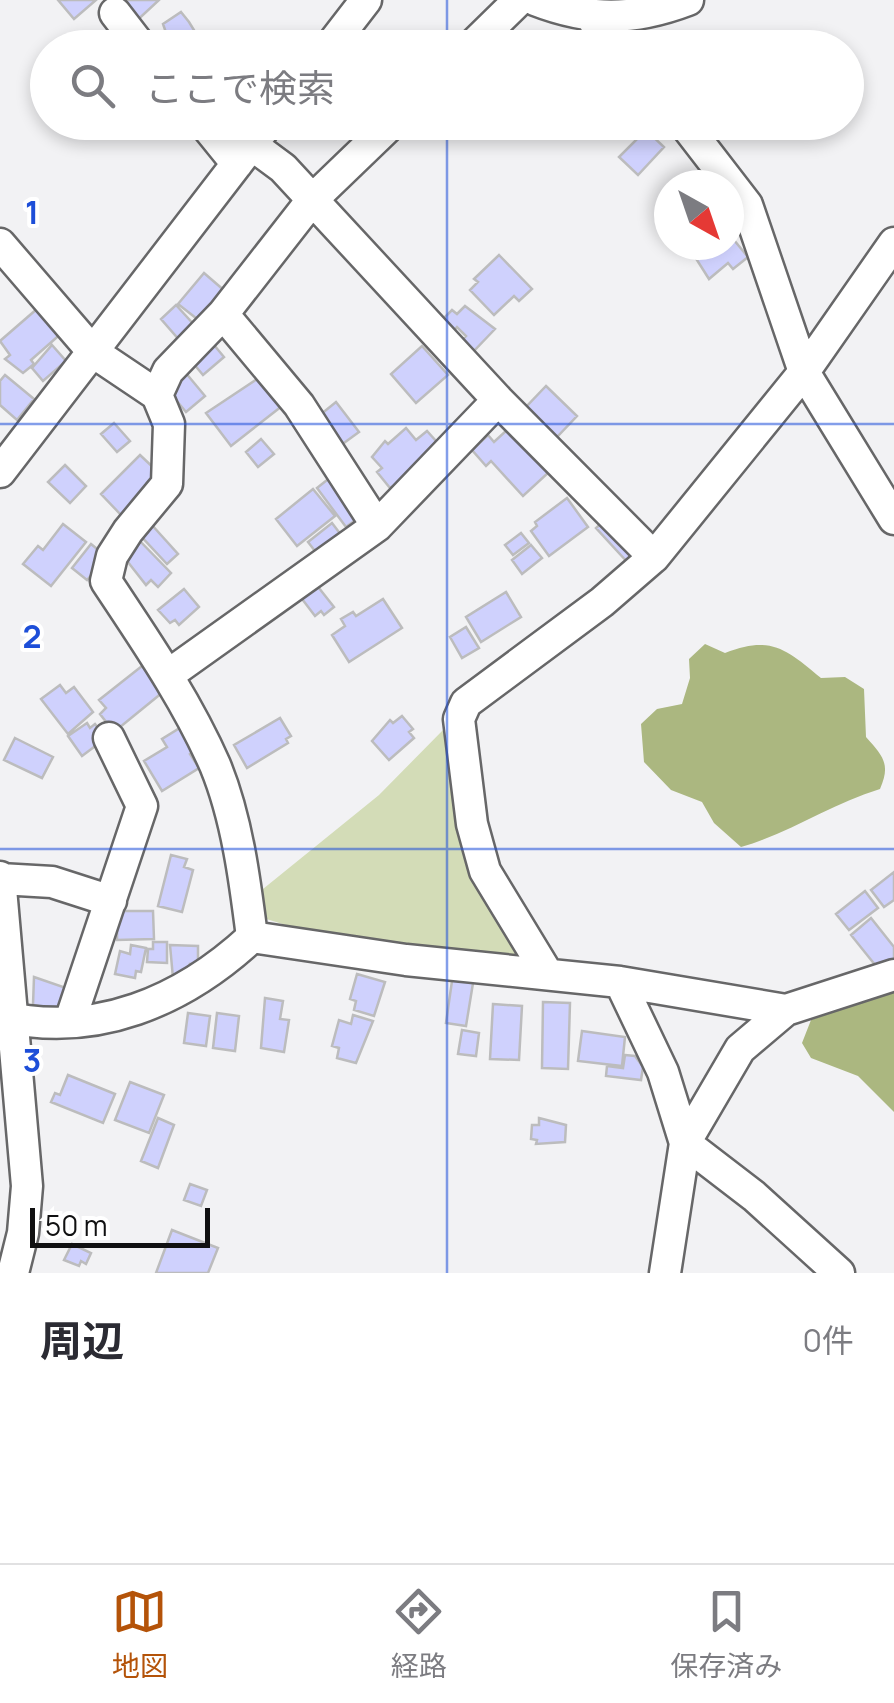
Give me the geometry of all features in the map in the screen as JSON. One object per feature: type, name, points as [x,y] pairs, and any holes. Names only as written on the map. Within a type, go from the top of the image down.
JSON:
[{"type":"street","points":[[343,30],[366,0]]},
{"type":"street","points":[[488,30],[519,0]]},
{"type":"street","points":[[535,0],[592,18],[641,14],[688,0]]},
{"type":"street","points":[[115,14],[128,30]]},
{"type":"street","points":[[592,18],[600,30]]},
{"type":"street","points":[[157,395],[178,358],[223,314],[312,200],[374,140]]},
{"type":"street","points":[[697,140],[746,205],[804,372],[894,519]]},
{"type":"street","points":[[0,472],[253,144],[283,168],[498,400],[654,557]]},
{"type":"street","points":[[547,973],[485,871],[472,824],[459,719],[466,703],[602,602],[654,557],[804,372],[894,243]]},
{"type":"street","points":[[0,244],[92,352],[157,395],[169,424],[168,484],[112,556],[106,581],[168,676],[215,767],[228,805],[252,937]]},
{"type":"street","points":[[223,314],[299,405],[377,526]]},
{"type":"street","points":[[168,676],[377,526],[498,400]]},
{"type":"street","points":[[70,1020],[142,806],[109,738]]},
{"type":"street","points":[[13,1273],[14,1202],[0,878],[52,882],[111,901]]},
{"type":"street","points":[[252,937],[406,960],[620,982],[786,1010]]},
{"type":"street","points":[[6,1017],[108,1018],[146,1009],[219,968],[252,937]]},
{"type":"street","points":[[664,1273],[685,1143],[740,1048],[786,1010],[894,975]]},
{"type":"street","points":[[620,982],[663,1072],[685,1143],[754,1196],[839,1273]]},
{"type":"green space","points":[[705,644],[725,653],[754,645],[777,648],[821,678],[845,677],[864,689],[866,737],[881,755],[885,767],[880,789],[741,847],[714,823],[702,802],[671,790],[644,762],[641,724],[657,709],[682,704],[690,678],[689,659]]},
{"type":"green space","points":[[445,728],[520,940],[521,964],[335,940],[263,918],[259,902],[263,889],[379,795]]},
{"type":"green space","points":[[894,989],[894,1112],[858,1076],[811,1058],[802,1043],[811,1020]]},
{"type":"building","points":[[58,0],[96,0],[74,19]]},
{"type":"building","points":[[121,0],[159,0],[131,26]]},
{"type":"building","points":[[181,12],[194,30],[165,30],[163,24]]},
{"type":"building","points":[[636,140],[657,140],[664,147],[638,175],[619,157]]},
{"type":"building","points":[[744,252],[748,257],[733,269],[728,263],[709,279],[697,260],[744,260]]},
{"type":"building","points":[[499,255],[532,289],[519,301],[514,296],[494,315],[470,290],[478,282],[474,279]]},
{"type":"building","points":[[204,273],[226,292],[201,322],[178,304]]},
{"type":"building","points":[[45,302],[64,331],[31,360],[34,364],[23,373],[5,359],[10,355],[0,341]]},
{"type":"building","points":[[176,305],[197,328],[181,342],[161,319]]},
{"type":"building","points":[[465,306],[495,329],[471,354],[459,343],[466,336],[457,327],[451,334],[440,322],[452,310],[457,314]]},
{"type":"building","points":[[209,339],[224,357],[203,375],[188,357]]},
{"type":"building","points":[[52,345],[66,361],[43,381],[32,368]]},
{"type":"building","points":[[422,346],[448,375],[416,403],[391,374]]},
{"type":"building","points":[[185,372],[205,396],[186,412],[166,388]]},
{"type":"building","points":[[5,375],[34,399],[17,420],[0,405],[0,381]]},
{"type":"building","points":[[260,377],[282,406],[231,446],[206,413]]},
{"type":"building","points":[[546,386],[577,416],[557,437],[526,407]]},
{"type":"building","points":[[336,402],[359,432],[337,448],[315,419]]},
{"type":"building","points":[[114,423],[130,441],[117,452],[101,434]]},
{"type":"building","points":[[406,428],[416,440],[427,431],[445,451],[390,488],[377,472],[382,468],[372,457],[385,441],[388,444]]},
{"type":"building","points":[[508,429],[548,473],[523,496],[491,461],[486,466],[472,450],[488,435],[494,442]]},
{"type":"building","points":[[261,439],[274,454],[258,467],[246,452]]},
{"type":"building","points":[[140,455],[158,472],[147,483],[151,487],[122,516],[101,494]]},
{"type":"building","points":[[65,465],[86,486],[70,503],[48,482]]},
{"type":"building","points":[[332,476],[361,516],[346,527],[317,488]]},
{"type":"building","points":[[313,489],[335,516],[297,546],[276,519]]},
{"type":"building","points":[[567,498],[588,527],[549,556],[531,531],[537,526],[535,522]]},
{"type":"building","points":[[607,518],[643,553],[630,565],[596,528]]},
{"type":"building","points":[[332,523],[345,540],[318,555],[308,542]]},
{"type":"building","points":[[63,524],[86,542],[51,586],[23,564],[38,546],[43,550]]},
{"type":"building","points":[[151,524],[178,554],[167,564],[139,534]]},
{"type":"building","points":[[521,533],[529,543],[513,555],[505,545]]},
{"type":"building","points":[[136,537],[171,573],[158,587],[151,580],[146,585],[120,552]]},
{"type":"building","points":[[91,544],[107,557],[87,580],[72,568]]},
{"type":"building","points":[[531,545],[542,558],[522,574],[512,560]]},
{"type":"building","points":[[315,583],[334,607],[324,615],[321,611],[315,616],[299,595]]},
{"type":"building","points":[[184,589],[199,607],[179,625],[175,620],[170,623],[158,610]]},
{"type":"building","points":[[506,592],[521,617],[481,642],[466,617]]},
{"type":"building","points":[[383,599],[402,628],[349,662],[332,635],[345,626],[341,619],[353,612],[356,616]]},
{"type":"building","points":[[466,627],[479,648],[462,658],[450,637]]},
{"type":"building","points":[[142,666],[163,692],[114,732],[100,714],[106,708],[99,700]]},
{"type":"building","points":[[60,685],[66,693],[74,687],[93,712],[68,734],[41,699]]},
{"type":"building","points":[[402,716],[413,729],[409,732],[414,738],[389,760],[372,741],[390,720],[393,723]]},
{"type":"building","points":[[280,718],[291,736],[286,739],[288,743],[247,768],[234,745]]},
{"type":"building","points":[[87,723],[90,728],[95,724],[106,738],[82,756],[68,736]]},
{"type":"building","points":[[183,726],[197,749],[190,754],[199,768],[162,791],[144,761],[167,747],[162,739]]},
{"type":"building","points":[[15,738],[53,757],[42,778],[4,760]]},
{"type":"building","points":[[171,855],[187,859],[184,867],[193,870],[182,912],[158,906]]},
{"type":"building","points":[[894,872],[894,900],[884,907],[871,890]]},
{"type":"building","points":[[865,891],[878,908],[849,930],[836,914]]},
{"type":"building","points":[[117,911],[153,911],[154,939],[117,940]]},
{"type":"building","points":[[871,918],[894,947],[894,960],[880,971],[851,935]]},
{"type":"building","points":[[153,942],[167,942],[167,963],[147,962]]},
{"type":"building","points":[[131,945],[146,948],[141,972],[136,971],[135,978],[115,974],[120,951],[130,954]]},
{"type":"building","points":[[170,945],[198,946],[198,964],[190,964],[190,978],[173,978]]},
{"type":"building","points":[[357,974],[385,982],[374,1016],[354,1010],[356,1001],[350,999]]},
{"type":"building","points":[[453,974],[474,977],[466,1026],[446,1023]]},
{"type":"building","points":[[34,977],[69,989],[64,1011],[33,1005]]},
{"type":"building","points":[[265,998],[283,1001],[280,1019],[289,1020],[284,1052],[261,1048]]},
{"type":"building","points":[[543,1002],[570,1003],[568,1069],[542,1068]]},
{"type":"building","points":[[493,1004],[522,1006],[519,1060],[490,1059]]},
{"type":"building","points":[[188,1013],[210,1016],[206,1046],[184,1043]]},
{"type":"building","points":[[217,1013],[239,1016],[235,1051],[213,1048]]},
{"type":"building","points":[[353,1015],[373,1021],[356,1063],[337,1058],[339,1048],[332,1046],[339,1020],[351,1024]]},
{"type":"building","points":[[462,1030],[479,1033],[476,1056],[458,1054]]},
{"type":"building","points":[[582,1031],[625,1037],[622,1066],[578,1061]]},
{"type":"building","points":[[625,1055],[635,1056],[643,1067],[641,1080],[606,1076],[607,1066],[623,1068]]},
{"type":"building","points":[[68,1075],[115,1094],[103,1123],[51,1102],[55,1093],[60,1095]]},
{"type":"building","points":[[130,1082],[164,1095],[149,1133],[115,1120]]},
{"type":"building","points":[[158,1118],[174,1125],[158,1168],[141,1161]]},
{"type":"building","points":[[539,1118],[566,1125],[565,1142],[536,1144],[537,1140],[531,1139],[532,1125],[539,1125]]},
{"type":"building","points":[[190,1184],[207,1190],[201,1206],[184,1200]]},
{"type":"building","points":[[172,1230],[218,1248],[208,1273],[156,1273]]},
{"type":"building","points":[[72,1244],[91,1253],[86,1264],[81,1261],[79,1266],[64,1260]]}]
